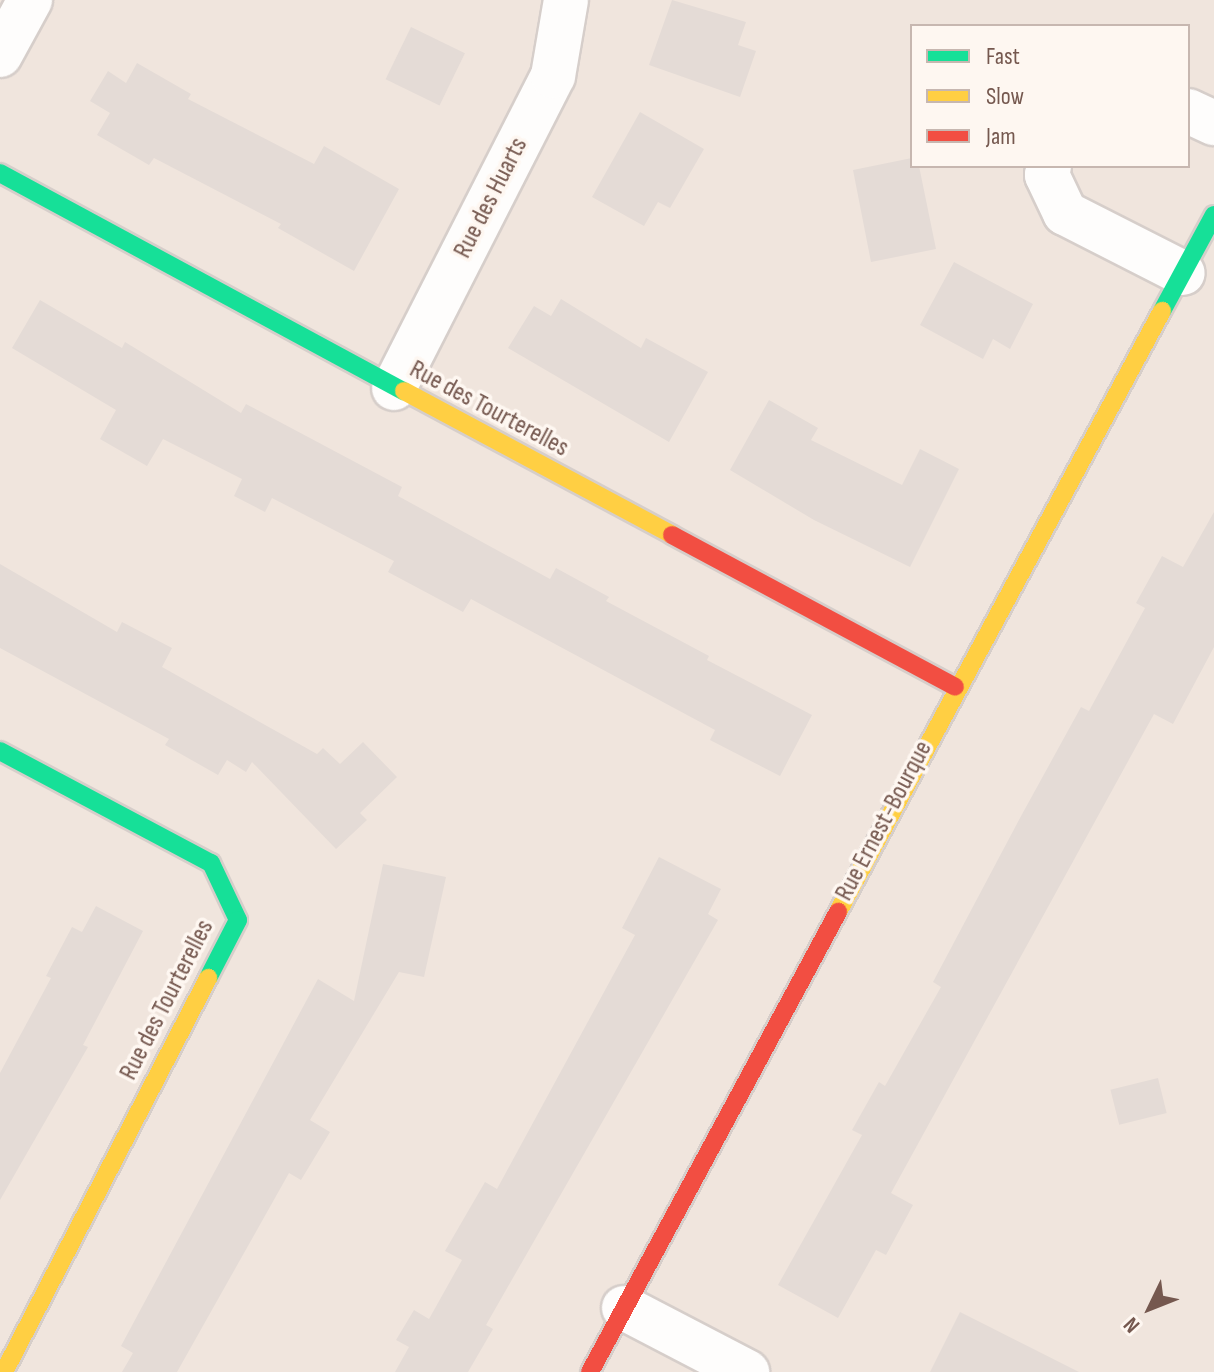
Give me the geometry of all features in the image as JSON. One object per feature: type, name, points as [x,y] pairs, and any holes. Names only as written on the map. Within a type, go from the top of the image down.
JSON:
[{"type":"street","points":[[0,55],[30,0]]},
{"type":"street","name":"Rue des Huarts","points":[[394,388],[553,76],[566,0]]},
{"type":"street","points":[[1190,112],[1214,123]]},
{"type":"street","points":[[1049,168],[1047,175],[1065,213],[1183,273]]},
{"type":"street","name":"Rue des Tourterelles","points":[[0,173],[394,388],[955,687]]},
{"type":"street","name":"Rue Ernest-Bourque","points":[[590,1372],[955,687],[1214,215]]},
{"type":"street","name":"Rue des Tourterelles","points":[[0,751],[211,863],[238,920],[4,1372]]},
{"type":"street","points":[[624,1308],[747,1372]]},
{"type":"shaded area","points":[[0,0],[1214,0],[1214,1372],[0,1372]]},
{"type":"building","points":[[672,0],[746,22],[738,45],[756,51],[740,97],[649,65]]},
{"type":"building","points":[[411,27],[465,53],[440,105],[386,79]]},
{"type":"building","points":[[137,63],[191,94],[188,99],[314,164],[324,146],[399,189],[354,271],[278,228],[281,224],[154,158],[149,165],[97,135],[110,113],[90,101],[108,71],[126,83]]},
{"type":"building","points":[[640,112],[704,149],[670,208],[658,202],[644,226],[592,197]]},
{"type":"building","points":[[910,158],[910,168],[919,168],[936,249],[871,262],[853,170]]},
{"type":"building","points":[[954,262],[1033,304],[1010,349],[993,339],[983,359],[920,325]]},
{"type":"building","points":[[561,299],[641,348],[646,338],[708,372],[669,442],[508,348],[534,306],[551,316]]},
{"type":"building","points":[[40,300],[122,348],[125,342],[241,413],[246,404],[402,487],[398,496],[550,579],[556,568],[609,597],[606,601],[709,656],[707,660],[812,715],[780,776],[710,740],[715,730],[471,599],[463,612],[388,572],[394,561],[272,498],[265,512],[234,496],[242,479],[163,439],[147,466],[100,439],[116,410],[12,348]]},
{"type":"building","points":[[769,400],[818,428],[811,440],[902,485],[920,449],[959,469],[910,567],[814,520],[730,470]]},
{"type":"building","points":[[1214,512],[1214,647],[1173,724],[1154,714],[891,1193],[913,1205],[886,1255],[876,1250],[838,1318],[778,1285],[862,1135],[852,1130],[879,1082],[885,1086],[941,987],[933,982],[1020,818],[1081,707],[1089,711],[1145,608],[1136,603],[1162,556],[1183,567]]},
{"type":"building","points":[[0,564],[117,632],[122,622],[172,648],[162,667],[317,754],[323,748],[340,764],[363,742],[397,777],[360,813],[367,820],[336,849],[252,762],[246,772],[227,760],[218,775],[165,745],[169,739],[0,648]]},
{"type":"building","points":[[659,857],[721,889],[708,914],[718,920],[486,1325],[493,1329],[468,1372],[395,1372],[409,1347],[396,1340],[414,1310],[429,1319],[462,1260],[445,1251],[485,1182],[497,1189],[635,935],[622,928]]},
{"type":"building","points":[[383,864],[446,877],[424,977],[399,972],[310,1120],[330,1132],[301,1180],[289,1173],[177,1372],[122,1372],[133,1353],[121,1346],[318,979],[354,1001]]},
{"type":"building","points":[[96,906],[143,931],[83,1045],[88,1047],[0,1200],[0,1073],[51,978],[46,976],[72,927],[82,932]]},
{"type":"building","points":[[1158,1078],[1167,1113],[1119,1125],[1110,1090]]},
{"type":"building","points":[[960,1312],[1079,1372],[930,1372]]},
{"type":"traffic: fast","points":[[0,173],[404,391]]},
{"type":"traffic: fast","points":[[1162,311],[1214,215]]},
{"type":"traffic: fast","points":[[0,751],[211,863],[238,920],[208,978]]},
{"type":"traffic: slow","points":[[838,912],[1162,311]]},
{"type":"traffic: slow","points":[[404,391],[672,535]]},
{"type":"traffic: slow","points":[[4,1372],[208,978]]},
{"type":"traffic: jam","points":[[672,535],[955,687]]},
{"type":"traffic: jam","points":[[590,1372],[838,912]]}]
